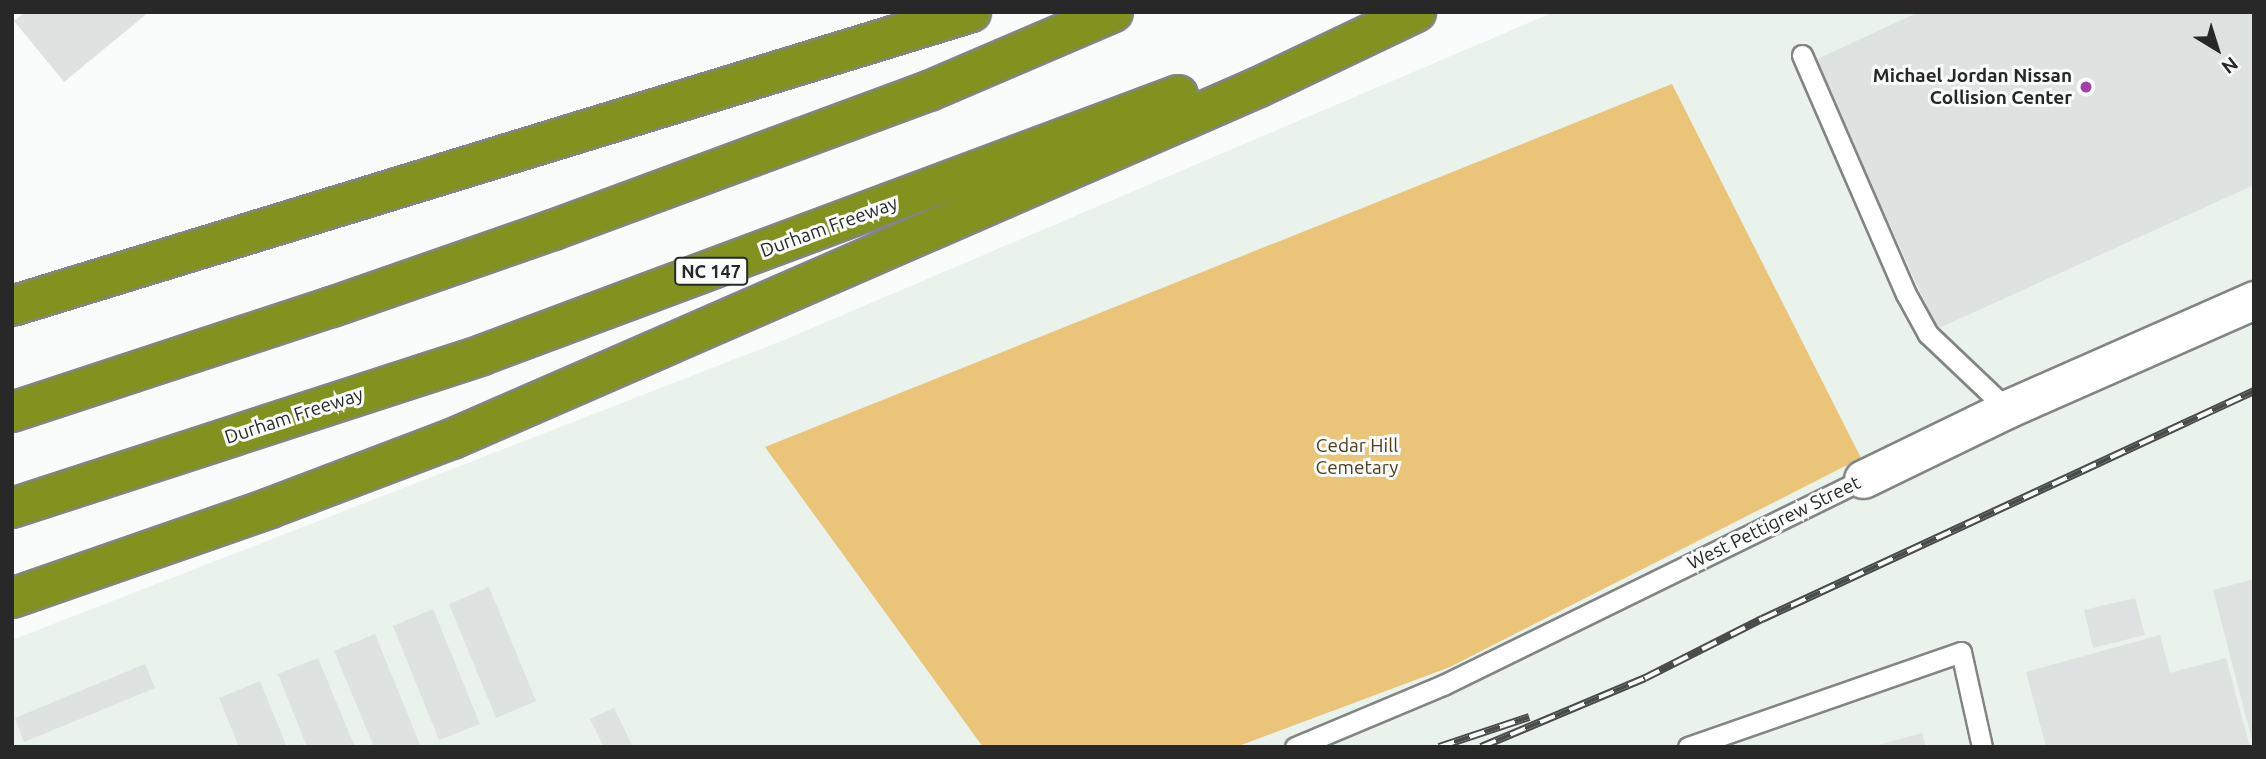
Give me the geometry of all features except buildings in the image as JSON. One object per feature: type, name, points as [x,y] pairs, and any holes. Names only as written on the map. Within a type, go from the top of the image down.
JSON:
[{"type":"highway","points":[[12,306],[971,12]]},
{"type":"highway","points":[[12,412],[345,303],[553,230],[929,91],[1113,12]]},
{"type":"highway","name":"Durham Freeway","points":[[12,508],[482,355],[1402,12]]},
{"type":"highway","points":[[12,598],[270,509],[452,439],[1259,87],[1416,12]]},
{"type":"street","name":"West Pettigrew Street","points":[[1863,479],[2007,409],[2254,300]]},
{"type":"lane","points":[[1802,55],[1906,294],[1928,334],[2007,409]]},
{"type":"lane","name":"West Pettigrew Street","points":[[1295,747],[1443,685],[1863,479]]},
{"type":"lane","points":[[1688,747],[1961,652],[1982,747]]},
{"type":"shaded area","points":[[1554,12],[2254,12],[2254,747],[12,747],[12,640],[784,340]]},
{"type":"green space","name":"Cedar Hill Cemetary","points":[[1672,84],[1861,458],[1450,667],[1236,747],[983,747],[765,447]]},
{"type":"railway","points":[[1481,747],[1645,678],[1762,619],[2254,391]]},
{"type":"railway","points":[[1439,747],[1529,717]]},
{"type":"place","name":"Michael Jordan Nissan Collision Center","points":[[2086,87]]}]
